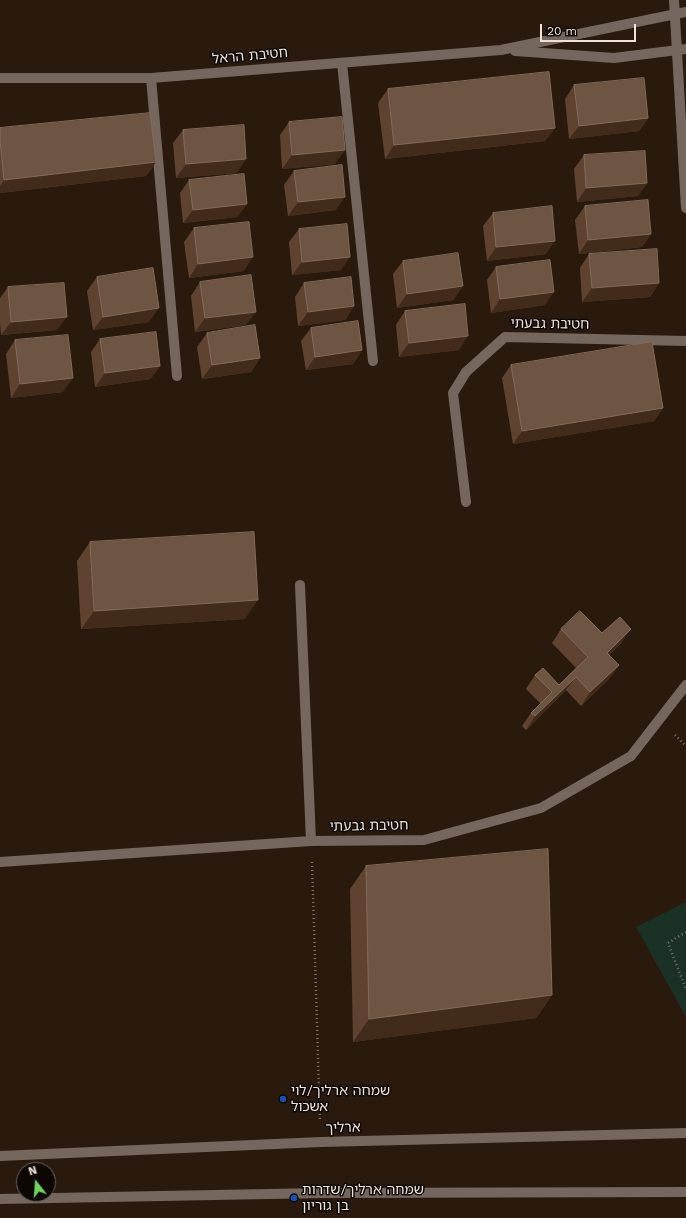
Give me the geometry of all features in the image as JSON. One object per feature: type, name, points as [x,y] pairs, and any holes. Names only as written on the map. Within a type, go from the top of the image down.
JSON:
[{"type":"street","points":[[674,0],[675,14],[682,50],[686,208]]},
{"type":"street","name":"חטיבת הראל","points":[[0,78],[151,78],[501,50],[686,12]]},
{"type":"street","name":"חטיבת הראל","points":[[501,50],[614,58],[682,50]]},
{"type":"street","points":[[342,63],[373,361]]},
{"type":"street","points":[[151,78],[177,376]]},
{"type":"street","name":"חטיבת גבעתי","points":[[466,502],[453,393],[466,372],[505,337],[686,341]]},
{"type":"street","points":[[300,585],[311,841]]},
{"type":"street","name":"חטיבת גבעתי","points":[[0,862],[311,841],[424,840],[541,808],[630,756],[686,685]]},
{"type":"street","name":"ארליך","points":[[0,1156],[321,1142],[686,1133]]},
{"type":"street","points":[[0,1199],[330,1192],[686,1192]]},
{"type":"path","points":[[311,841],[321,1142]]},
{"type":"path","points":[[686,932],[668,943],[686,989]]},
{"type":"green space","points":[[686,902],[686,1017],[636,927]]},
{"type":"building","points":[[549,72],[555,128],[394,145],[388,89]]},
{"type":"building","points":[[644,78],[648,118],[579,126],[574,85]]},
{"type":"building","points":[[150,113],[156,162],[4,180],[0,128]]},
{"type":"building","points":[[342,117],[345,150],[292,155],[289,122]]},
{"type":"building","points":[[244,125],[246,159],[186,164],[183,130]]},
{"type":"building","points":[[645,151],[647,183],[586,188],[584,155]]},
{"type":"building","points":[[342,165],[345,197],[298,202],[294,171]]},
{"type":"building","points":[[244,174],[247,204],[193,210],[189,180]]},
{"type":"building","points":[[648,200],[651,234],[588,240],[585,206]]},
{"type":"building","points":[[552,206],[555,241],[496,247],[493,213]]},
{"type":"building","points":[[249,222],[253,257],[198,264],[194,228]]},
{"type":"building","points":[[347,224],[350,257],[302,262],[299,229]]},
{"type":"building","points":[[657,249],[659,283],[592,288],[589,254]]},
{"type":"building","points":[[458,253],[463,286],[407,294],[403,261]]},
{"type":"building","points":[[550,260],[554,292],[500,299],[496,267]]},
{"type":"building","points":[[153,268],[159,308],[103,317],[97,277]]},
{"type":"building","points":[[251,275],[256,312],[205,318],[200,282]]},
{"type":"building","points":[[351,277],[354,306],[308,312],[304,283]]},
{"type":"building","points":[[64,283],[67,317],[11,322],[8,287]]},
{"type":"building","points":[[465,304],[468,336],[409,343],[405,311]]},
{"type":"building","points":[[358,321],[362,350],[315,357],[311,328]]},
{"type":"building","points":[[255,325],[260,358],[212,365],[207,333]]},
{"type":"building","points":[[156,332],[160,366],[105,373],[100,339]]},
{"type":"building","points":[[68,335],[73,378],[20,384],[15,340]]},
{"type":"building","points":[[652,342],[663,408],[522,431],[511,365]]},
{"type":"building","points":[[254,532],[258,600],[94,611],[90,542]]},
{"type":"building","points":[[580,611],[602,633],[620,617],[631,629],[607,653],[619,665],[590,692],[576,677],[535,716],[531,713],[552,692],[535,675],[543,668],[559,685],[588,657],[561,629]]},
{"type":"building","points":[[548,849],[552,995],[369,1019],[366,866]]},
{"type":"place","name":"שמחה ארליך/לוי אשכול","points":[[283,1099]]},
{"type":"place","name":"שמחה ארליך/שדרות בן גוריון","points":[[294,1198]]}]
